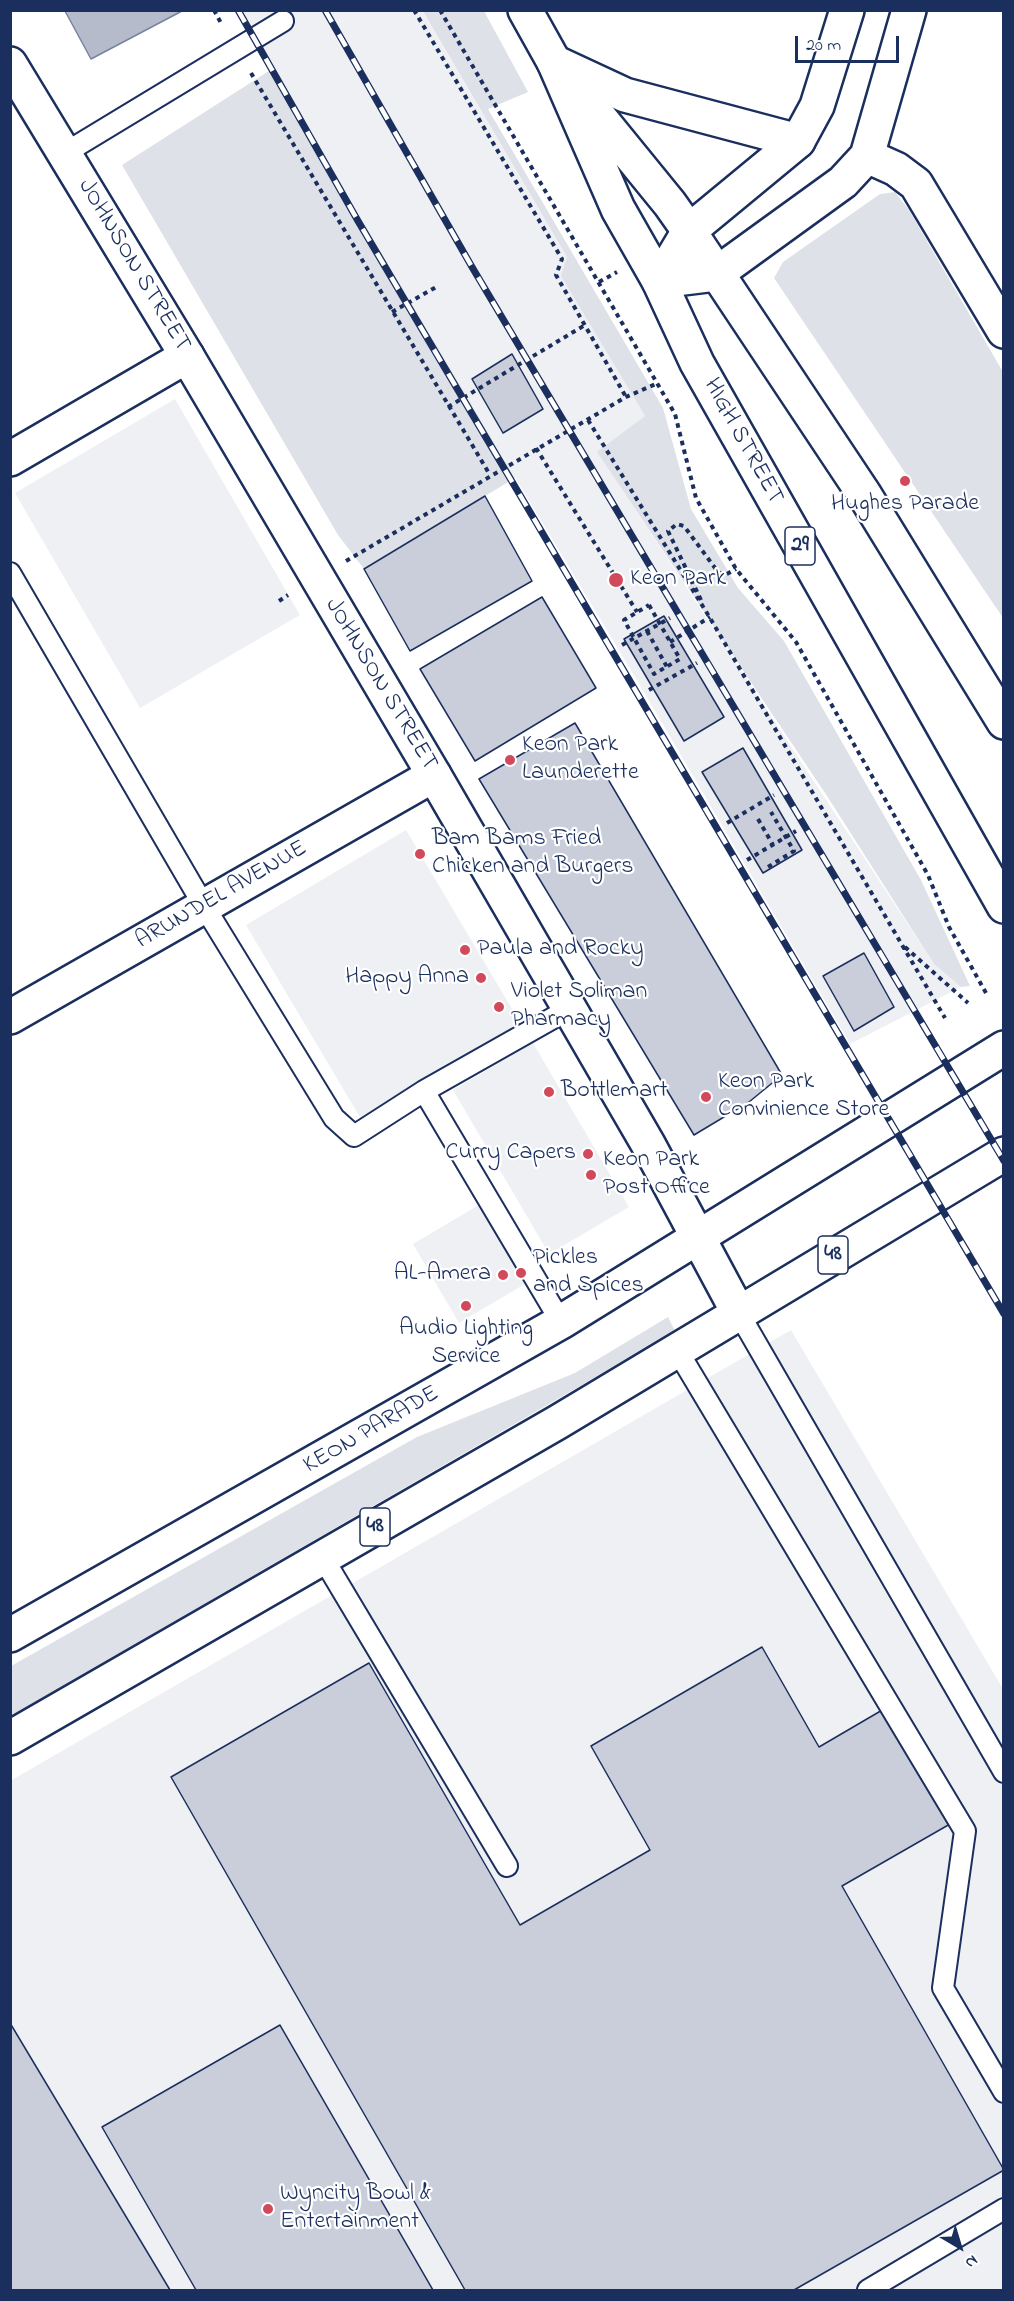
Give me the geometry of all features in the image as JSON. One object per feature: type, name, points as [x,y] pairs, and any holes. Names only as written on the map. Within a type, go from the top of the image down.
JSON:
[{"type":"main road","name":"HIGH STREET","points":[[525,10],[554,62],[618,209],[659,281],[697,363],[1004,906]]},
{"type":"main road","points":[[659,281],[689,231],[798,141],[818,106],[847,10]]},
{"type":"main road","points":[[659,281],[716,274],[843,182],[867,156],[909,10]]},
{"type":"main road","name":"HIGH STREET","points":[[554,62],[670,204],[689,231],[864,494],[1004,722]]},
{"type":"main road","points":[[554,62],[626,95],[798,141]]},
{"type":"main road","name":"JOHNSON STREET","points":[[10,64],[187,356],[434,776],[648,1144],[738,1312]]},
{"type":"main road","points":[[867,156],[896,169],[916,184],[1004,331]]},
{"type":"main road","points":[[10,459],[187,356]]},
{"type":"main road","name":"ARUNDEL AVENUE","points":[[10,1017],[434,776]]},
{"type":"main road","name":"KEON PARADE","points":[[10,1635],[561,1322],[1004,1048]]},
{"type":"main road","name":"48","points":[[10,1738],[323,1558],[1004,1154]]},
{"type":"lane","points":[[65,153],[283,21]]},
{"type":"lane","points":[[10,573],[204,906],[334,1118],[354,1136],[424,1091],[569,1009]]},
{"type":"lane","points":[[424,1091],[561,1322]]},
{"type":"lane","points":[[738,1312],[1004,1772]]},
{"type":"lane","points":[[677,1350],[965,1831],[943,1988],[1004,2092]]},
{"type":"lane","points":[[323,1558],[507,1866]]},
{"type":"lane","points":[[868,2290],[1004,2209]]},
{"type":"path","points":[[414,10],[562,259],[556,275],[626,397]]},
{"type":"path","points":[[440,10],[675,414],[696,498],[736,569],[796,642],[928,875],[949,927],[986,993]]},
{"type":"path","points":[[245,63],[490,475]]},
{"type":"path","points":[[392,312],[438,286]]},
{"type":"path","points":[[448,407],[585,325]]},
{"type":"path","points":[[316,578],[536,448],[626,397],[658,383]]},
{"type":"path","points":[[588,420],[710,618],[945,1018]]},
{"type":"path","points":[[536,448],[637,612]]},
{"type":"path","points":[[710,618],[668,531],[677,524],[684,526],[718,572],[725,575],[736,569]]},
{"type":"path","points":[[649,605],[670,642],[680,659],[654,674],[624,620],[649,605]]},
{"type":"path","points":[[622,645],[670,618]]},
{"type":"path","points":[[670,642],[710,618]]},
{"type":"path","points":[[647,631],[667,666]]},
{"type":"path","points":[[649,690],[697,663]]},
{"type":"path","points":[[727,823],[774,795]]},
{"type":"path","points":[[768,867],[794,851],[771,812]]},
{"type":"path","points":[[758,819],[773,845]]},
{"type":"path","points":[[747,860],[796,831]]},
{"type":"path","points":[[902,944],[968,1002]]},
{"type":"shaded area","points":[[422,10],[484,11],[528,92],[488,109],[663,408],[691,509],[738,588],[784,641],[921,880],[970,986],[961,987],[934,964],[827,796],[597,452],[645,416],[561,276],[567,257]]},
{"type":"shaded area","points":[[239,11],[422,11],[567,257],[562,276],[645,416],[598,453],[934,964],[961,987],[850,1044],[638,682],[316,146]]},
{"type":"shaded area","points":[[272,69],[515,478],[364,569],[338,535],[122,165]]},
{"type":"shaded area","points":[[895,192],[909,210],[1003,372],[1003,618],[774,278],[783,262],[880,194]]},
{"type":"shaded area","points":[[175,399],[300,615],[140,708],[15,493]]},
{"type":"shaded area","points":[[406,830],[521,1024],[361,1119],[246,925]]},
{"type":"shaded area","points":[[533,1043],[629,1207],[549,1254],[453,1090]]},
{"type":"shaded area","points":[[494,1196],[540,1275],[459,1323],[413,1244]]},
{"type":"shaded area","points":[[668,1317],[675,1331],[11,1716],[11,1666],[417,1437],[575,1373]]},
{"type":"shaded area","points":[[791,1330],[1003,1689],[1003,2290],[11,2290],[10,1781]]},
{"type":"water","points":[[65,11],[182,11],[91,59]]},
{"type":"building","points":[[512,354],[543,409],[503,433],[472,379]]},
{"type":"building","points":[[485,496],[532,581],[410,651],[364,569]]},
{"type":"building","points":[[542,597],[596,688],[475,761],[420,669]]},
{"type":"building","points":[[664,616],[724,717],[684,741],[624,639]]},
{"type":"building","points":[[575,723],[782,1075],[749,1102],[694,1135],[479,779]]},
{"type":"building","points":[[743,748],[802,850],[763,873],[702,772]]},
{"type":"building","points":[[864,953],[894,1007],[854,1031],[823,976]]},
{"type":"building","points":[[762,1647],[819,1747],[884,1709],[950,1824],[842,1886],[1004,2170],[794,2290],[465,2290],[171,1777],[369,1663],[520,1925],[650,1850],[591,1746]]},
{"type":"building","points":[[10,2023],[170,2290],[10,2290]]},
{"type":"building","name":"Wyncity Bowl & Entertainment","points":[[280,2025],[433,2290],[196,2290],[102,2127]]},
{"type":"railway","points":[[238,10],[358,221],[1004,1314]]},
{"type":"railway","points":[[325,10],[472,267],[1004,1161]]},
{"type":"place","name":"Hughes Parade","points":[[905,481]]},
{"type":"place","name":"Keon Park","points":[[616,580]]},
{"type":"place","name":"Keon Park Launderette","points":[[510,760]]},
{"type":"place","name":"Bam Bams Fried Chicken and Burgers","points":[[420,854]]},
{"type":"place","name":"Paula and Rocky","points":[[465,950]]},
{"type":"place","name":"Happy Anna","points":[[481,978]]},
{"type":"place","name":"Violet Soliman Pharmacy","points":[[499,1007]]},
{"type":"place","name":"Bottlemart","points":[[549,1092]]},
{"type":"place","name":"Keon Park Convinience Store","points":[[706,1097]]},
{"type":"place","name":"Curry Capers","points":[[588,1154]]},
{"type":"place","name":"Keon Park Post Office","points":[[591,1175]]},
{"type":"place","name":"Pickles and Spices","points":[[521,1273]]},
{"type":"place","name":"AL-Amera","points":[[503,1275]]},
{"type":"place","name":"Audio Lighting Service","points":[[466,1306]]},
{"type":"place","name":"Wyncity Bowl & Entertainment","points":[[268,2209]]}]
